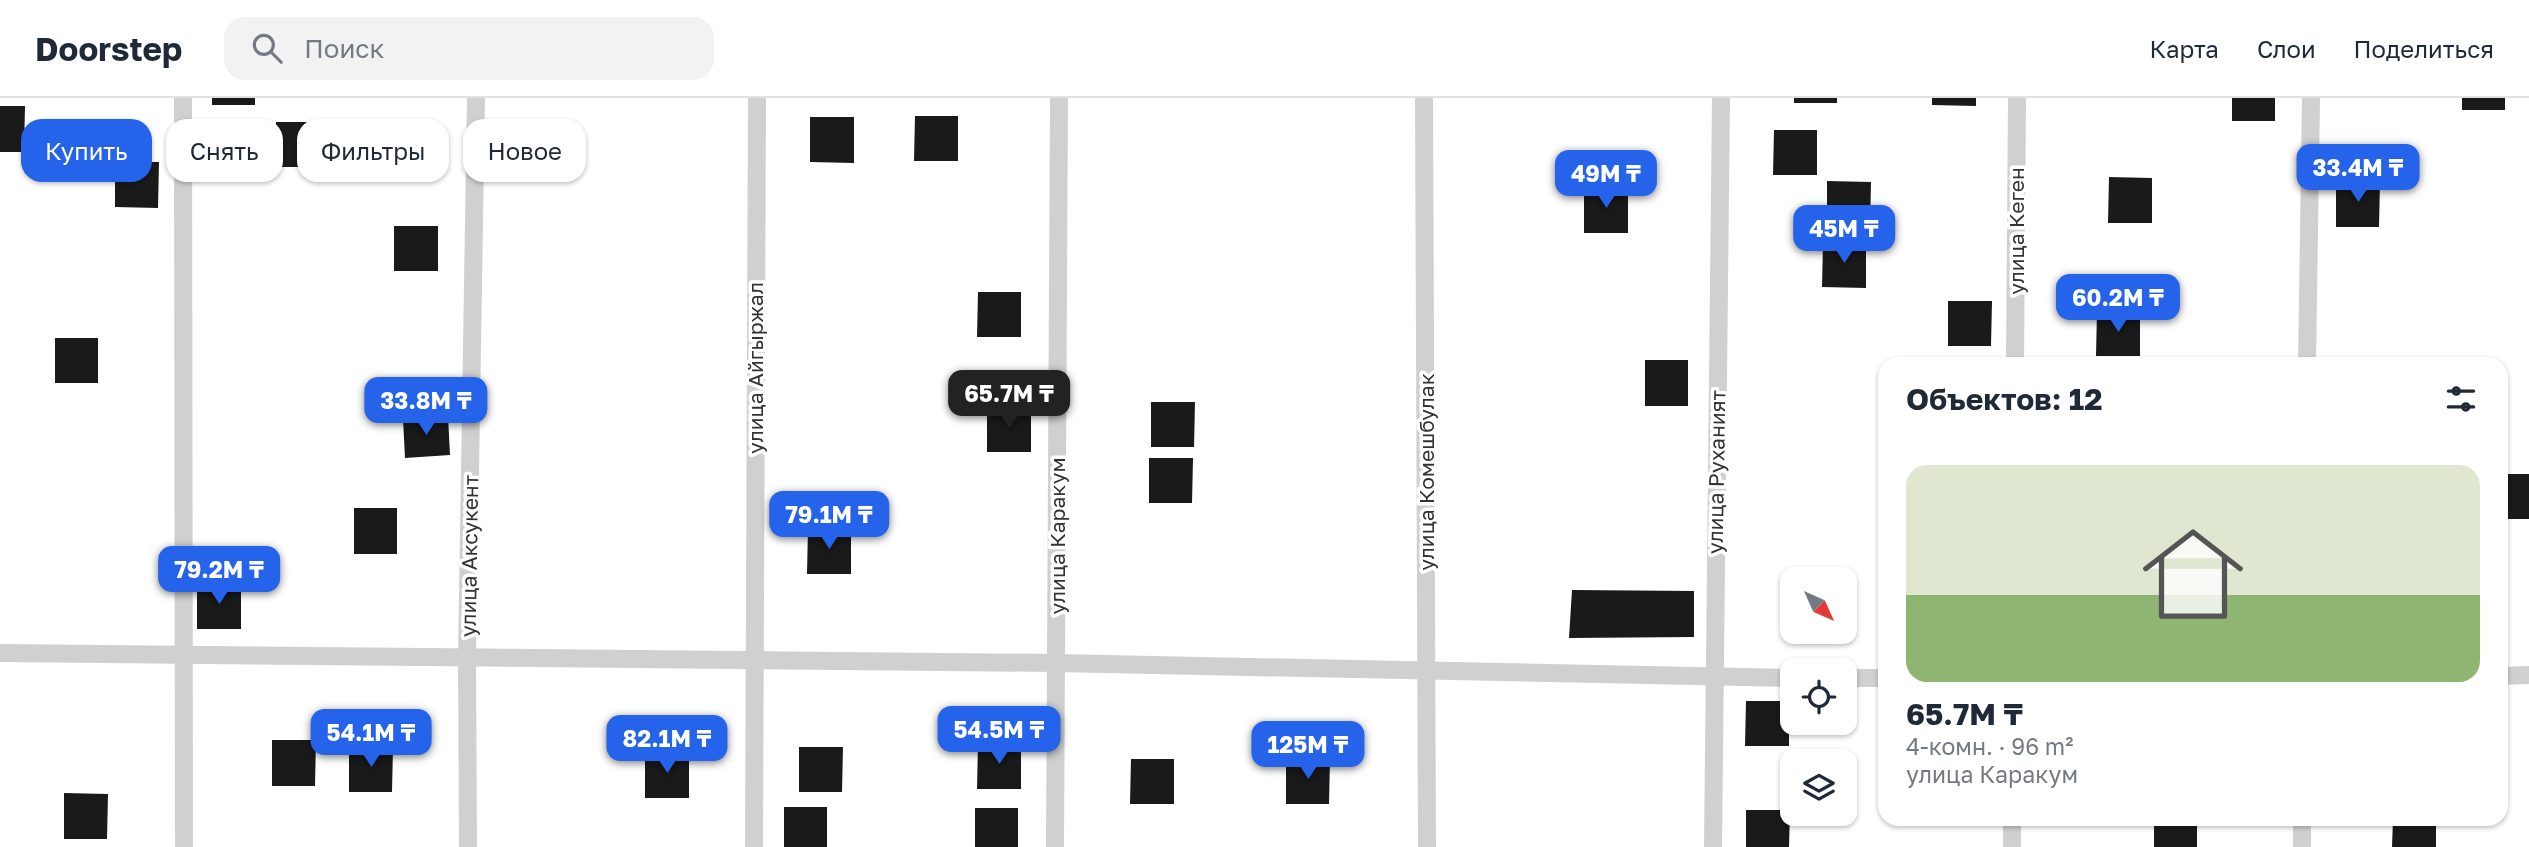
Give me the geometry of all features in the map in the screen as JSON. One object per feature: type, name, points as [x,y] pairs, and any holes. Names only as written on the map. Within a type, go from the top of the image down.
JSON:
[{"type":"street","points":[[183,98],[184,847]]},
{"type":"street","name":"улица Аксукент","points":[[468,847],[467,659],[476,98]]},
{"type":"street","name":"улица Айгыржал","points":[[754,847],[757,98]]},
{"type":"street","name":"улица Каракум","points":[[1055,847],[1059,98]]},
{"type":"street","name":"улица Комешбулак","points":[[1424,98],[1427,847]]},
{"type":"street","name":"улица Руханият","points":[[1713,847],[1721,98]]},
{"type":"street","name":"улица Кеген","points":[[2015,357],[2017,98]]},
{"type":"street","points":[[2307,357],[2311,98]]},
{"type":"street","points":[[0,653],[1057,663],[1780,678]]},
{"type":"street","points":[[2508,676],[2529,675]]},
{"type":"street","points":[[1857,678],[1878,678]]},
{"type":"street","points":[[2012,826],[2012,847]]},
{"type":"street","points":[[2302,826],[2302,847]]},
{"type":"building","points":[[212,98],[255,98],[255,105],[212,105]]},
{"type":"building","points":[[1794,98],[1837,98],[1837,103],[1794,103]]},
{"type":"building","points":[[1932,98],[1976,98],[1976,106],[1932,105]]},
{"type":"building","points":[[2232,98],[2275,98],[2275,121],[2232,121]]},
{"type":"building","points":[[2462,98],[2505,98],[2505,110],[2462,110]]},
{"type":"building","points":[[0,106],[25,106],[25,119],[21,119],[21,152],[0,152]]},
{"type":"building","points":[[915,116],[958,116],[958,161],[914,161]]},
{"type":"building","points":[[810,117],[854,117],[854,163],[810,162]]},
{"type":"building","points":[[283,122],[297,122],[297,167],[283,167]]},
{"type":"building","points":[[1774,130],[1817,130],[1817,175],[1773,175]]},
{"type":"building","points":[[152,162],[159,162],[158,208],[115,207],[115,182],[152,182]]},
{"type":"building","points":[[2109,177],[2152,178],[2152,223],[2108,223]]},
{"type":"building","points":[[1827,181],[1871,182],[1870,227],[1827,227]]},
{"type":"building","points":[[2336,181],[2380,182],[2379,227],[2336,227]]},
{"type":"building","points":[[1584,187],[1628,187],[1628,233],[1584,233]]},
{"type":"building","points":[[394,226],[438,226],[438,271],[394,271]]},
{"type":"building","points":[[1823,242],[1866,242],[1866,288],[1822,287]]},
{"type":"building","points":[[978,292],[1021,292],[1021,337],[977,337]]},
{"type":"building","points":[[1948,301],[1992,301],[1991,346],[1948,346]]},
{"type":"building","points":[[2097,311],[2140,311],[2140,356],[2096,356]]},
{"type":"building","points":[[55,338],[98,338],[98,383],[55,383]]},
{"type":"building","points":[[1645,360],[1688,360],[1688,406],[1645,406]]},
{"type":"building","points":[[1151,402],[1195,402],[1194,447],[1151,447]]},
{"type":"building","points":[[987,407],[1031,407],[1031,452],[987,452]]},
{"type":"building","points":[[448,416],[450,455],[405,458],[403,419]]},
{"type":"building","points":[[1149,458],[1193,458],[1192,503],[1149,503]]},
{"type":"building","points":[[2508,474],[2529,474],[2529,519],[2508,519]]},
{"type":"building","points":[[354,508],[397,508],[397,554],[354,554]]},
{"type":"building","points":[[808,528],[851,528],[851,574],[807,574]]},
{"type":"building","points":[[197,584],[241,584],[241,629],[197,629]]},
{"type":"building","points":[[1572,590],[1694,591],[1694,637],[1569,638]]},
{"type":"building","points":[[1746,701],[1780,701],[1780,735],[1789,735],[1789,746],[1745,746]]},
{"type":"building","points":[[272,740],[316,740],[315,786],[272,786]]},
{"type":"building","points":[[978,743],[1021,744],[1021,789],[977,789]]},
{"type":"building","points":[[349,747],[393,747],[392,792],[349,792]]},
{"type":"building","points":[[799,747],[843,747],[842,792],[799,792]]},
{"type":"building","points":[[645,752],[689,752],[689,798],[645,798]]},
{"type":"building","points":[[1286,758],[1330,759],[1329,804],[1286,804]]},
{"type":"building","points":[[1131,759],[1174,759],[1174,804],[1130,804]]},
{"type":"building","points":[[64,793],[108,794],[107,839],[64,839]]},
{"type":"building","points":[[784,807],[827,807],[827,847],[784,847]]},
{"type":"building","points":[[975,808],[1018,808],[1018,847],[975,847]]},
{"type":"building","points":[[1746,810],[1780,810],[1780,826],[1790,826],[1789,847],[1746,847]]},
{"type":"building","points":[[2154,826],[2197,826],[2197,847],[2154,847]]},
{"type":"building","points":[[2393,826],[2436,826],[2436,847],[2392,847]]}]
